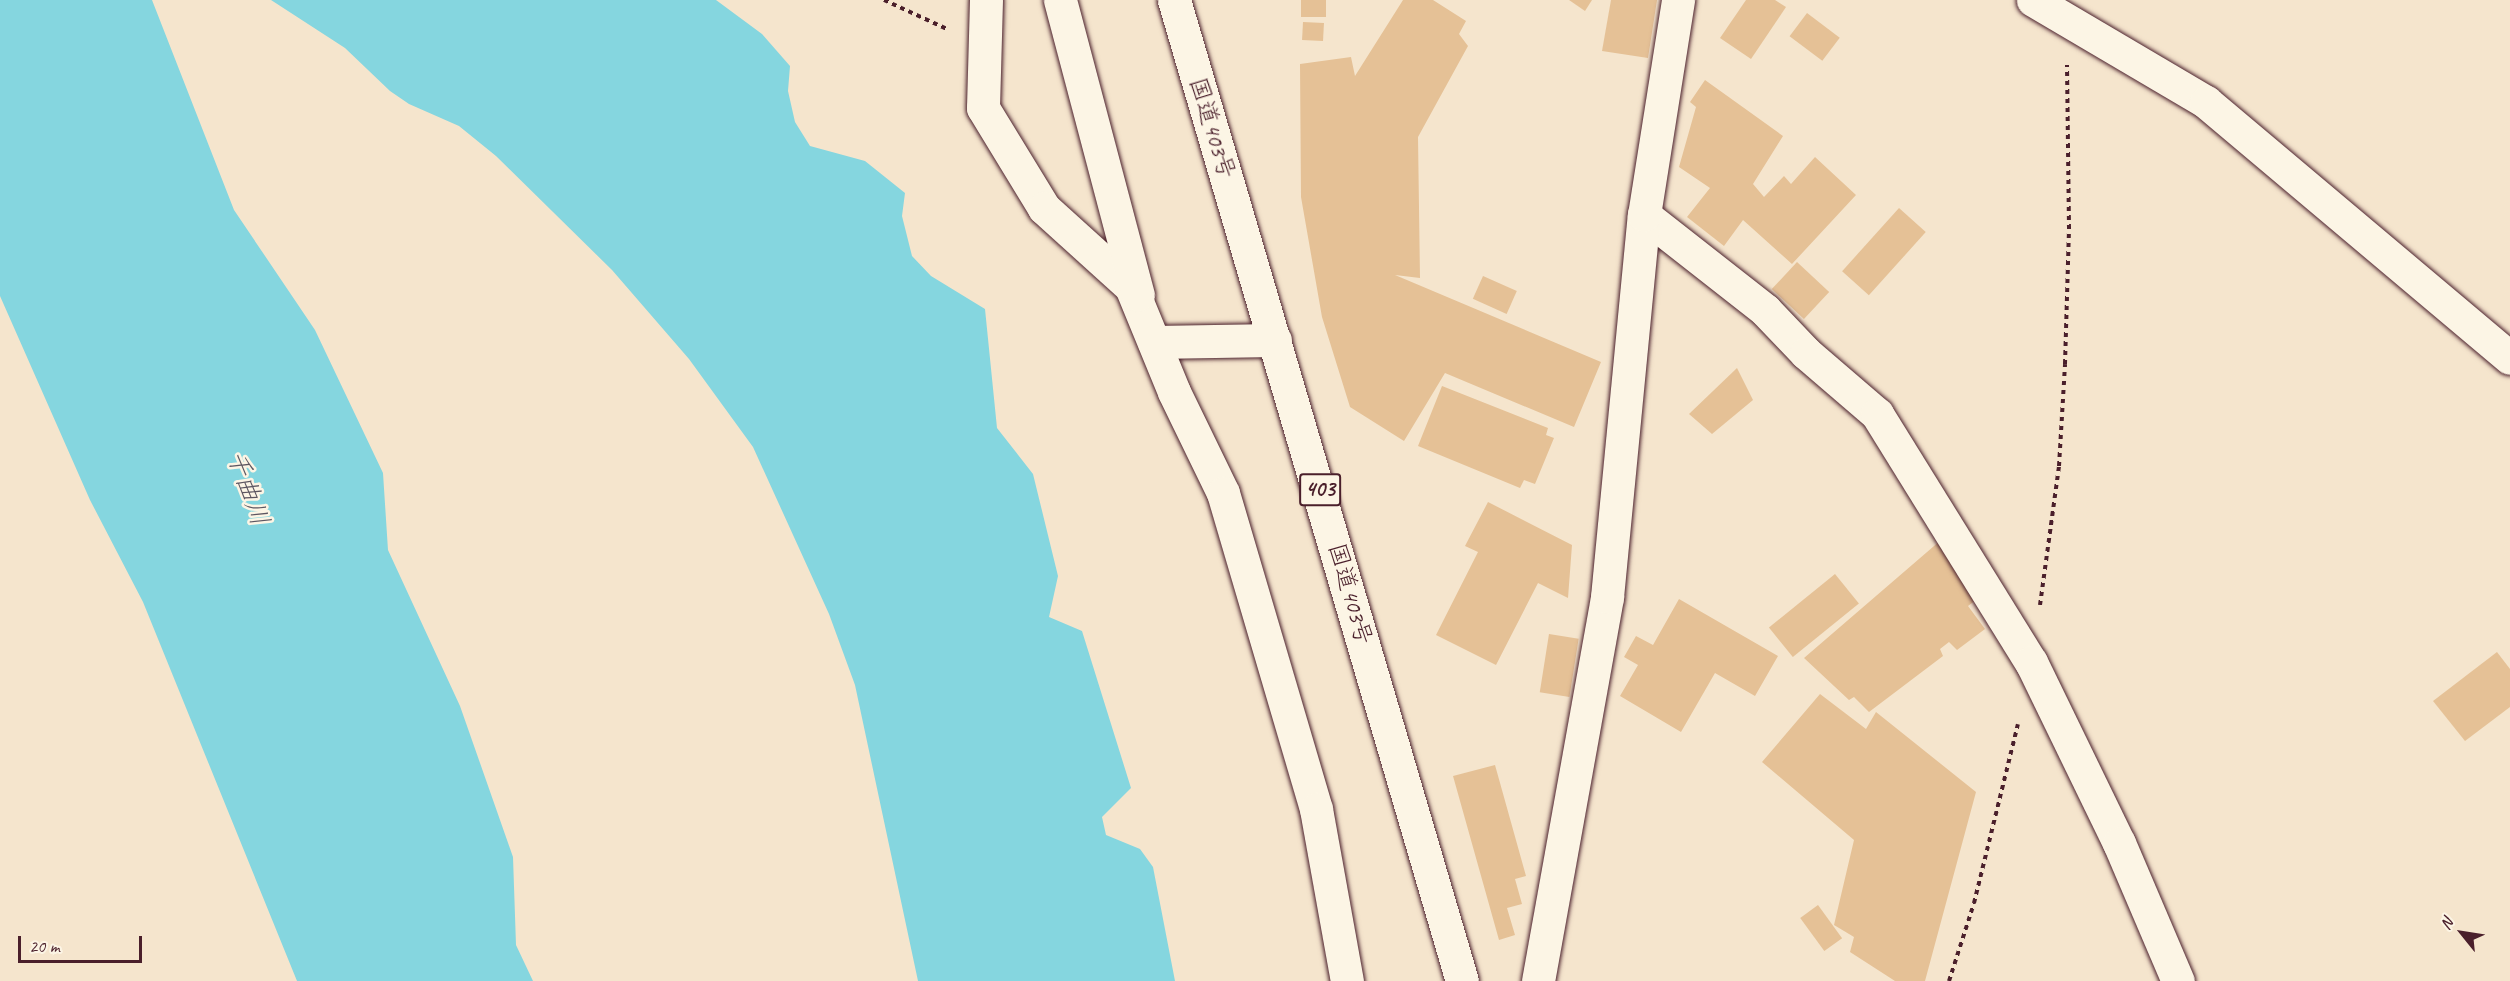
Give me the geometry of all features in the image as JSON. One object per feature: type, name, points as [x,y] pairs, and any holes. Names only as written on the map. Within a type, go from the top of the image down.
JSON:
[{"type":"main road","points":[[986,0],[983,108],[1044,208],[1131,287],[1222,493],[1316,809],[1347,981]]},
{"type":"main road","points":[[1060,0],[1150,332]]},
{"type":"main road","name":"国道403号","points":[[1174,0],[1462,981]]},
{"type":"main road","points":[[1538,981],[1606,597],[1644,215],[1678,0]]},
{"type":"main road","points":[[2033,0],[2206,102],[2510,358]]},
{"type":"main road","points":[[1644,215],[1765,310],[1806,353],[1876,414],[2031,662],[2120,843],[2178,981]]},
{"type":"main road","points":[[1150,332],[1275,340]]},
{"type":"path","points":[[884,0],[937,27],[955,30]]},
{"type":"path","points":[[1949,981],[2006,783],[2031,662],[2059,466],[2069,229],[2066,19]]},
{"type":"water","name":"千曲川","points":[[0,0],[152,0],[234,210],[315,330],[383,473],[388,550],[460,706],[513,857],[516,945],[533,981],[297,981],[143,602],[90,500],[0,296]]},
{"type":"water","points":[[271,0],[716,0],[762,34],[790,66],[788,91],[795,122],[810,146],[865,161],[905,193],[902,216],[912,256],[931,276],[985,309],[997,428],[1033,474],[1058,576],[1049,617],[1082,631],[1131,788],[1102,817],[1106,835],[1140,849],[1153,867],[1175,981],[918,981],[855,685],[829,614],[753,447],[689,359],[612,270],[496,156],[459,126],[409,104],[390,91],[345,48]]},
{"type":"building","points":[[1301,0],[1326,0],[1326,17],[1301,17]]},
{"type":"building","points":[[1403,0],[1433,0],[1466,21],[1459,34],[1468,46],[1418,137],[1420,278],[1395,275],[1601,362],[1574,427],[1445,373],[1404,441],[1350,407],[1322,317],[1301,197],[1300,64],[1351,57],[1355,76]]},
{"type":"building","points":[[1569,0],[1592,0],[1585,11]]},
{"type":"building","points":[[1611,0],[1657,0],[1648,58],[1602,51]]},
{"type":"building","points":[[1746,0],[1775,0],[1786,7],[1751,59],[1720,38]]},
{"type":"building","points":[[1807,13],[1840,38],[1822,61],[1790,36]]},
{"type":"building","points":[[1303,22],[1324,23],[1323,41],[1302,40]]},
{"type":"building","points":[[1705,80],[1783,136],[1753,184],[1764,197],[1784,176],[1791,184],[1815,157],[1856,195],[1792,264],[1743,220],[1724,246],[1687,217],[1710,188],[1679,167],[1696,107],[1690,102]]},
{"type":"building","points":[[1899,208],[1926,232],[1869,295],[1842,271]]},
{"type":"building","points":[[1797,262],[1829,292],[1804,319],[1772,289]]},
{"type":"building","points":[[1483,276],[1517,291],[1507,314],[1473,299]]},
{"type":"building","points":[[1737,368],[1753,400],[1712,434],[1689,414]]},
{"type":"building","points":[[1442,386],[1548,428],[1546,435],[1554,438],[1535,484],[1524,480],[1520,488],[1418,446]]},
{"type":"building","points":[[1488,502],[1572,545],[1568,598],[1538,583],[1496,665],[1436,635],[1478,552],[1465,546]]},
{"type":"building","points":[[1941,540],[1981,596],[1968,606],[1985,629],[1957,650],[1949,642],[1940,649],[1943,656],[1869,712],[1854,697],[1849,700],[1804,658]]},
{"type":"building","points":[[1835,574],[1859,604],[1793,657],[1769,627]]},
{"type":"building","points":[[1679,599],[1778,656],[1755,696],[1715,673],[1681,732],[1620,696],[1638,665],[1624,657],[1636,636],[1653,645]]},
{"type":"building","points":[[1549,634],[1579,639],[1569,697],[1540,692]]},
{"type":"building","points":[[2497,652],[2510,669],[2510,707],[2465,741],[2433,701]]},
{"type":"building","points":[[1820,694],[1866,729],[1876,712],[1976,792],[1925,981],[1895,981],[1850,952],[1854,937],[1834,925],[1854,840],[1762,762]]},
{"type":"building","points":[[1495,765],[1526,876],[1515,879],[1522,904],[1507,908],[1515,935],[1499,940],[1453,776]]},
{"type":"building","points":[[1818,905],[1842,938],[1824,951],[1800,918]]}]
